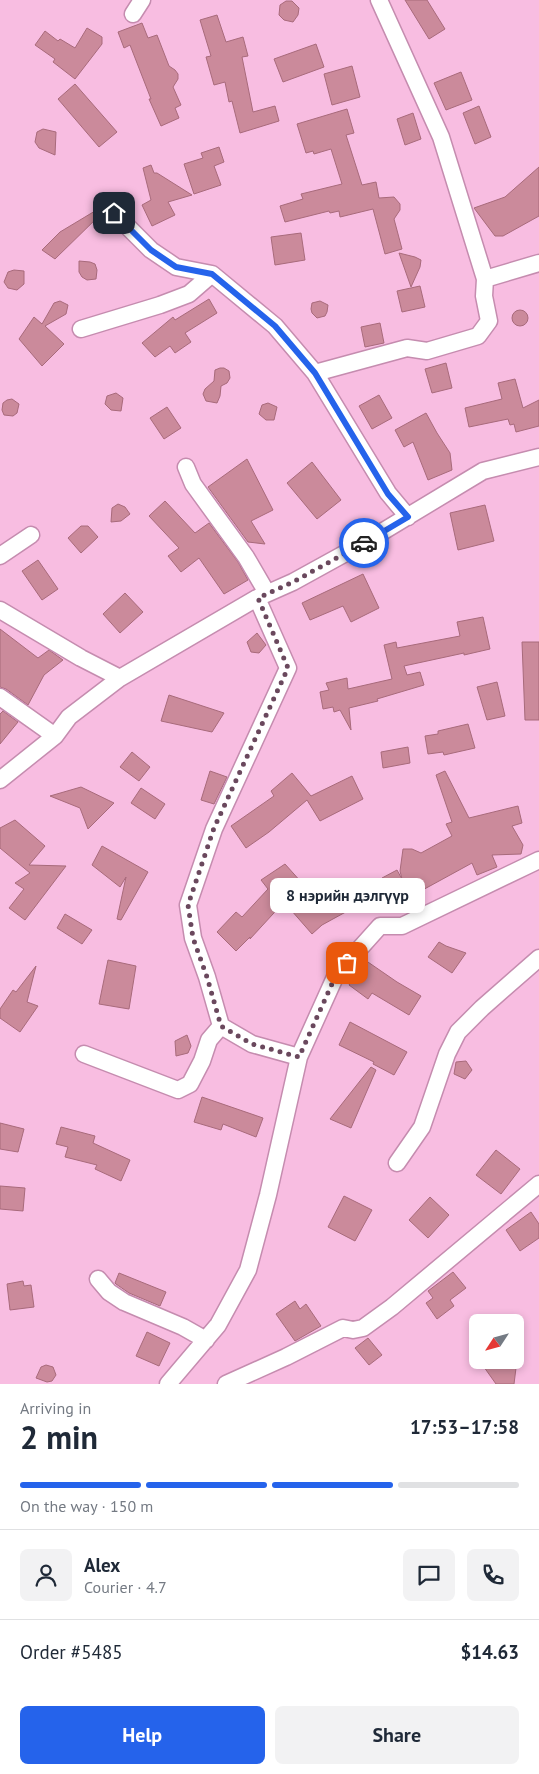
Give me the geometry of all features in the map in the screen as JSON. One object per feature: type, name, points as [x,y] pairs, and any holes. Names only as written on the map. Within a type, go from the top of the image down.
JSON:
[{"type":"street","points":[[315,373],[407,348],[427,351],[478,336],[489,321],[484,296],[485,279],[441,137],[379,0]]},
{"type":"street","points":[[114,213],[151,250],[176,267],[212,274],[275,326],[315,373],[388,494],[408,517]]},
{"type":"street","points":[[485,279],[539,263]]},
{"type":"street","points":[[81,329],[160,305],[189,294],[212,274]]},
{"type":"street","points":[[0,780],[55,736],[69,717],[120,678],[262,595],[293,582],[408,517],[483,471],[539,457]]},
{"type":"street","points":[[186,467],[193,484],[246,557],[262,595],[288,668],[214,828],[188,905],[193,938],[207,977],[221,1026],[252,1044],[299,1057]]},
{"type":"street","points":[[0,556],[32,534]]},
{"type":"street","points":[[0,610],[81,658],[120,678]]},
{"type":"street","points":[[0,697],[55,736]]},
{"type":"street","points":[[168,1384],[218,1325],[248,1270],[268,1195],[299,1057],[336,975],[380,926],[402,926],[539,860]]},
{"type":"street","points":[[398,1163],[422,1127],[447,1054],[458,1032],[482,1008],[539,958]]},
{"type":"street","points":[[84,1054],[178,1090],[190,1084],[202,1062],[209,1040],[221,1026]]},
{"type":"street","points":[[226,1384],[286,1357],[343,1328],[353,1330],[363,1328],[392,1307],[539,1184]]},
{"type":"street","points":[[98,1279],[109,1292],[124,1302],[183,1327],[206,1340]]},
{"type":"building","points":[[405,0],[427,0],[445,29],[429,39]]},
{"type":"building","points":[[286,1],[292,1],[299,8],[298,15],[293,22],[284,20],[279,15],[280,5]]},
{"type":"building","points":[[217,15],[226,42],[243,37],[248,56],[242,57],[253,112],[275,106],[279,121],[240,133],[232,101],[229,102],[225,82],[214,85],[206,57],[211,56],[200,20]]},
{"type":"building","points":[[142,23],[148,38],[157,35],[169,66],[178,74],[178,79],[173,87],[181,105],[175,108],[179,118],[161,126],[149,99],[151,99],[130,45],[124,48],[118,32]]},
{"type":"building","points":[[87,28],[102,37],[102,44],[75,79],[53,62],[55,59],[35,45],[45,31],[58,41],[60,39],[75,48]]},
{"type":"building","points":[[316,44],[324,67],[283,82],[274,59]]},
{"type":"building","points":[[352,66],[360,97],[332,105],[324,74]]},
{"type":"building","points":[[461,72],[472,100],[446,110],[434,83]]},
{"type":"building","points":[[75,84],[117,132],[99,147],[58,99]]},
{"type":"building","points":[[479,106],[491,137],[475,144],[463,113]]},
{"type":"building","points":[[347,109],[354,133],[346,135],[362,185],[376,182],[379,198],[394,197],[400,204],[400,210],[394,219],[402,249],[385,254],[373,209],[340,217],[339,211],[330,213],[329,211],[285,222],[280,206],[303,199],[301,194],[342,184],[331,149],[314,154],[313,151],[306,153],[297,124]]},
{"type":"building","points":[[413,113],[421,139],[405,145],[397,119]]},
{"type":"building","points":[[43,129],[56,132],[55,155],[39,148],[35,142],[37,132]]},
{"type":"building","points":[[219,147],[224,162],[214,166],[221,185],[194,194],[184,164],[203,158],[201,153]]},
{"type":"building","points":[[151,165],[154,173],[157,173],[192,195],[168,202],[175,215],[152,226],[142,205],[151,200],[143,168]]},
{"type":"building","points":[[539,167],[539,216],[503,236],[495,236],[474,208],[505,197]]},
{"type":"building","points":[[95,211],[99,216],[55,259],[42,250],[60,232]]},
{"type":"building","points":[[301,233],[305,260],[275,265],[271,237]]},
{"type":"building","points":[[399,253],[421,260],[411,287]]},
{"type":"building","points":[[79,261],[95,264],[97,270],[96,279],[87,280],[82,277],[79,272]]},
{"type":"building","points":[[14,270],[24,271],[24,284],[17,290],[8,288],[4,282],[8,272]]},
{"type":"building","points":[[420,286],[425,307],[402,312],[397,291]]},
{"type":"building","points":[[209,299],[217,313],[185,333],[191,342],[175,353],[170,346],[155,357],[142,343],[173,317],[175,320]]},
{"type":"building","points":[[60,301],[68,305],[66,314],[45,326],[64,344],[42,366],[19,339],[34,317],[42,324],[54,303]]},
{"type":"building","points":[[320,301],[328,305],[327,312],[325,316],[317,318],[312,313],[312,303]]},
{"type":"building","points":[[517,310],[523,310],[528,315],[526,324],[517,326],[512,321],[512,315]]},
{"type":"building","points":[[380,323],[384,343],[365,347],[361,327]]},
{"type":"building","points":[[446,363],[452,388],[432,393],[425,369]]},
{"type":"building","points":[[220,368],[229,371],[230,378],[227,383],[221,386],[217,403],[206,401],[203,394],[205,389],[214,381],[215,370]]},
{"type":"building","points":[[515,379],[523,408],[539,400],[539,426],[516,432],[514,424],[510,425],[508,419],[469,427],[465,408],[502,399],[498,383]]},
{"type":"building","points":[[116,393],[123,398],[121,411],[111,410],[105,404],[107,396]]},
{"type":"building","points":[[379,395],[392,418],[372,429],[359,406]]},
{"type":"building","points":[[12,399],[19,404],[17,413],[13,416],[4,415],[2,410],[3,403]]},
{"type":"building","points":[[268,403],[277,407],[274,420],[266,420],[259,414],[262,405]]},
{"type":"building","points":[[167,407],[181,428],[164,439],[150,418]]},
{"type":"building","points":[[426,413],[450,453],[452,470],[428,480],[413,442],[404,447],[395,430]]},
{"type":"building","points":[[247,459],[273,510],[251,521],[265,544],[248,542],[208,487]]},
{"type":"building","points":[[312,462],[341,500],[317,519],[287,483]]},
{"type":"building","points":[[165,501],[195,533],[209,523],[238,562],[248,580],[224,594],[199,558],[181,572],[168,556],[179,548],[149,516]]},
{"type":"building","points":[[118,504],[125,507],[130,514],[121,521],[111,522],[112,508]]},
{"type":"building","points":[[485,505],[494,541],[458,550],[450,513]]},
{"type":"building","points":[[81,526],[88,526],[98,537],[81,553],[68,538]]},
{"type":"building","points":[[38,560],[58,589],[42,600],[22,571]]},
{"type":"building","points":[[363,574],[379,608],[351,622],[343,606],[310,620],[302,603]]},
{"type":"building","points":[[125,593],[143,612],[120,633],[103,614]]},
{"type":"building","points":[[483,617],[490,649],[404,666],[407,675],[420,672],[424,685],[377,699],[378,701],[349,708],[351,730],[340,710],[334,712],[333,707],[323,709],[320,692],[329,690],[326,683],[347,678],[348,689],[392,679],[384,645],[396,642],[397,648],[460,636],[457,622]]},
{"type":"building","points":[[0,629],[38,658],[49,650],[63,660],[44,675],[28,705],[6,689],[0,687]]},
{"type":"building","points":[[257,633],[266,645],[259,653],[251,652],[247,642]]},
{"type":"building","points":[[522,642],[539,642],[539,720],[525,720]]},
{"type":"building","points":[[497,682],[505,716],[487,720],[477,687]]},
{"type":"building","points":[[169,695],[224,713],[212,732],[161,721]]},
{"type":"building","points":[[3,711],[18,722],[0,744],[0,714]]},
{"type":"building","points":[[468,724],[475,748],[444,755],[443,752],[428,754],[425,736],[438,734],[438,731]]},
{"type":"building","points":[[408,747],[410,763],[383,768],[381,752]]},
{"type":"building","points":[[132,752],[150,767],[139,781],[120,767]]},
{"type":"building","points":[[210,771],[227,777],[214,804],[201,800]]},
{"type":"building","points":[[445,771],[469,818],[518,806],[522,823],[512,826],[523,845],[521,854],[492,855],[497,867],[477,875],[472,863],[397,904],[382,878],[397,870],[402,879],[400,871],[403,849],[412,849],[421,853],[452,836],[446,824],[452,822],[436,775]]},
{"type":"building","points":[[292,773],[311,796],[352,776],[363,799],[320,821],[307,800],[269,832],[246,848],[231,826],[274,796],[271,791]]},
{"type":"building","points":[[81,787],[114,803],[88,829],[80,808],[50,796]]},
{"type":"building","points":[[141,788],[165,804],[155,819],[131,803]]},
{"type":"building","points":[[15,820],[45,846],[29,865],[66,866],[25,920],[9,908],[24,889],[15,883],[30,873],[0,848],[0,828]]},
{"type":"building","points":[[102,846],[148,872],[121,920],[117,919],[126,877],[120,887],[92,865]]},
{"type":"building","points":[[285,864],[328,912],[339,895],[345,892],[351,893],[355,898],[353,908],[322,925],[312,934],[284,902],[250,939],[250,937],[236,951],[217,932],[236,912],[242,917],[268,889],[261,880]]},
{"type":"building","points":[[65,914],[92,930],[82,944],[57,928]]},
{"type":"building","points":[[439,942],[466,953],[452,973],[428,957]]},
{"type":"building","points":[[108,960],[136,966],[129,1009],[99,1004]]},
{"type":"building","points":[[365,960],[421,996],[409,1015],[372,993],[368,999],[349,985]]},
{"type":"building","points":[[36,966],[27,1002],[38,1006],[20,1032],[0,1018],[0,1009],[13,990],[16,992]]},
{"type":"building","points":[[350,1022],[407,1052],[394,1075],[373,1064],[374,1062],[339,1045]]},
{"type":"building","points":[[187,1035],[191,1046],[188,1053],[176,1056],[175,1041]]},
{"type":"building","points":[[466,1061],[472,1070],[465,1079],[454,1074],[456,1062]]},
{"type":"building","points":[[371,1067],[376,1070],[351,1128],[330,1119]]},
{"type":"building","points":[[202,1097],[263,1118],[256,1137],[223,1124],[221,1130],[194,1122]]},
{"type":"building","points":[[0,1123],[24,1129],[18,1152],[0,1149]]},
{"type":"building","points":[[61,1127],[95,1136],[93,1143],[130,1160],[121,1181],[95,1169],[97,1165],[65,1157],[68,1147],[56,1144]]},
{"type":"building","points":[[496,1150],[520,1169],[501,1194],[476,1175]]},
{"type":"building","points":[[0,1186],[25,1188],[23,1211],[0,1209]]},
{"type":"building","points":[[344,1196],[372,1210],[355,1241],[328,1227]]},
{"type":"building","points":[[430,1197],[449,1215],[428,1238],[409,1220]]},
{"type":"building","points":[[531,1212],[539,1224],[539,1238],[520,1251],[506,1230]]},
{"type":"building","points":[[453,1272],[466,1288],[450,1300],[454,1306],[437,1319],[426,1303],[433,1298],[428,1291]]},
{"type":"building","points":[[119,1273],[166,1292],[160,1306],[129,1293],[116,1284]]},
{"type":"building","points":[[23,1281],[24,1286],[31,1285],[34,1307],[10,1310],[7,1284]]},
{"type":"building","points":[[295,1301],[300,1309],[306,1304],[321,1326],[295,1341],[276,1314]]},
{"type":"building","points":[[147,1332],[170,1343],[159,1366],[136,1356]]},
{"type":"building","points":[[368,1338],[382,1355],[369,1365],[355,1348]]},
{"type":"building","points":[[46,1365],[53,1367],[56,1375],[52,1381],[47,1382],[36,1378],[41,1367]]},
{"type":"building","points":[[485,1369],[516,1369],[514,1384],[496,1384]]},
{"type":"way so far","points":[[347,963],[336,975],[299,1057],[252,1044],[221,1026],[207,977],[193,938],[188,905],[214,828],[288,668],[258,598],[293,582],[364,543]]},
{"type":"place","name":"8 нэрийн дэлгүүр","points":[[347,963]]},
{"type":"route","points":[[114,213],[151,250],[176,267],[212,274],[275,326],[315,373],[388,494],[408,517],[364,543]]}]
